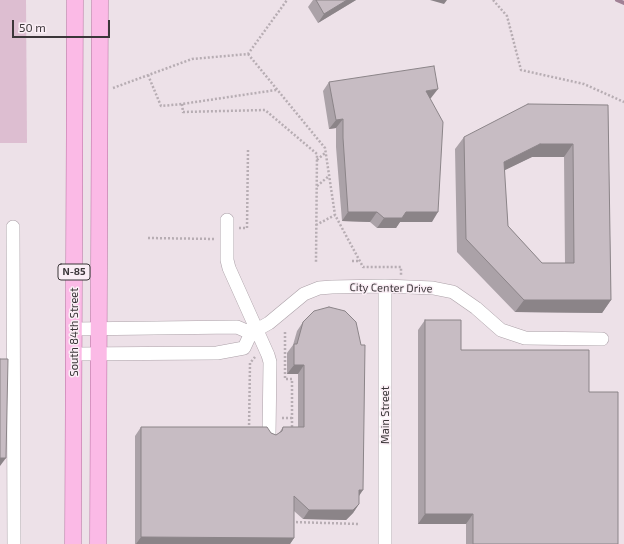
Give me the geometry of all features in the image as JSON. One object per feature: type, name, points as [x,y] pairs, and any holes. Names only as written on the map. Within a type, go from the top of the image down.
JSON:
[{"type":"main road","name":"South 84th Street","points":[[73,544],[75,0]]},
{"type":"main road","name":"N-85","points":[[98,544],[100,0]]},
{"type":"street","points":[[232,224],[227,260],[228,268],[254,331],[268,355],[270,362],[269,436]]},
{"type":"street","points":[[13,227],[14,544]]},
{"type":"street","name":"City Center Drive","points":[[74,354],[216,353],[244,348],[254,331],[269,323],[304,294],[310,290],[332,287],[385,286],[433,288],[453,292],[476,308],[501,330],[525,338],[602,339]]},
{"type":"street","name":"Main Street","points":[[385,286],[385,544]]},
{"type":"street","points":[[74,329],[237,327],[254,331]]},
{"type":"path","points":[[112,88],[192,59],[248,54],[287,0]]},
{"type":"path","points":[[493,0],[508,16],[521,70],[584,84],[624,102]]},
{"type":"path","points":[[248,54],[325,148],[335,215],[363,267],[401,267],[401,275]]},
{"type":"path","points":[[148,75],[161,106],[276,90]]},
{"type":"path","points":[[182,104],[183,112],[265,110],[317,154],[316,262]]},
{"type":"path","points":[[232,224],[247,228],[248,150]]},
{"type":"path","points":[[317,160],[326,152]]},
{"type":"path","points":[[317,186],[329,176]]},
{"type":"path","points":[[316,225],[335,215]]},
{"type":"path","points":[[148,238],[218,239]]},
{"type":"path","points":[[352,261],[360,261]]},
{"type":"path","points":[[371,267],[371,275]]},
{"type":"path","points":[[285,332],[285,379],[292,379],[292,433]]},
{"type":"path","points":[[249,431],[250,363],[256,356]]},
{"type":"path","points":[[277,418],[292,418]]},
{"type":"path","points":[[292,515],[292,522],[360,524]]},
{"type":"shaded area","points":[[0,0],[26,0],[27,143],[0,143]]},
{"type":"building","points":[[316,0],[347,0],[324,14]]},
{"type":"building","points":[[434,66],[438,89],[426,91],[443,122],[438,212],[406,212],[402,218],[384,218],[377,212],[348,212],[343,119],[336,120],[329,82]]},
{"type":"building","points":[[528,104],[608,105],[611,300],[524,300],[466,239],[464,137]],"holes":[[[540,144],[573,144],[574,263],[542,263],[508,226],[504,162]]]},
{"type":"building","points":[[329,307],[345,311],[356,322],[361,345],[365,345],[363,490],[359,490],[359,504],[353,510],[309,510],[294,496],[294,538],[141,537],[141,427],[267,427],[271,433],[276,435],[282,431],[283,427],[304,427],[304,365],[294,365],[294,344],[297,344],[303,322],[314,311]]},
{"type":"building","points":[[425,320],[461,320],[461,350],[589,350],[589,392],[618,392],[618,544],[473,544],[473,514],[425,514]]},
{"type":"building","points":[[0,359],[8,359],[6,458],[0,458]]},
{"type":"waterway","points":[[617,0],[624,3]]}]
